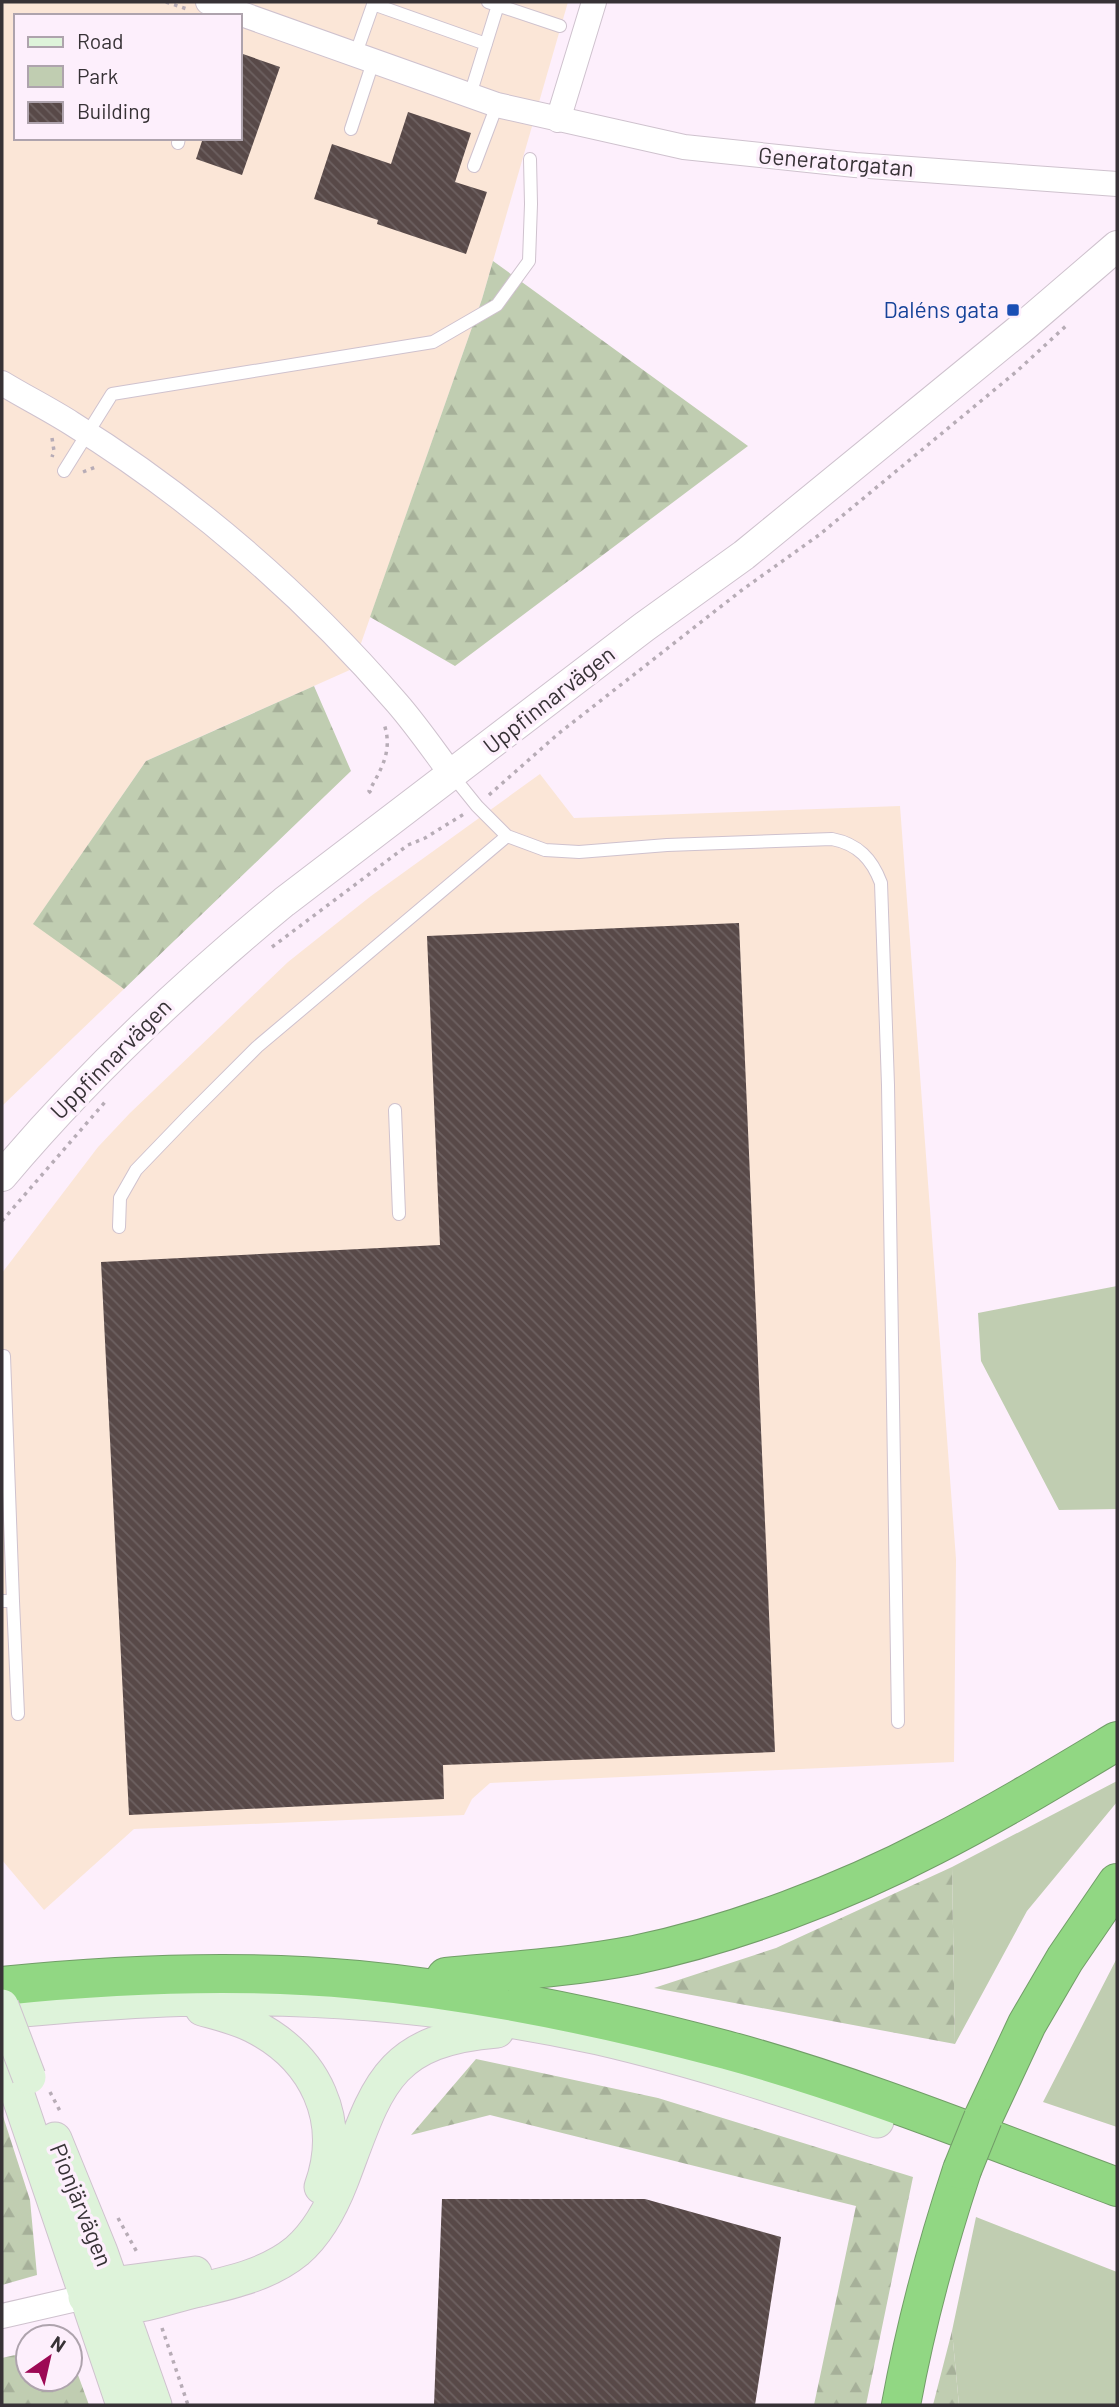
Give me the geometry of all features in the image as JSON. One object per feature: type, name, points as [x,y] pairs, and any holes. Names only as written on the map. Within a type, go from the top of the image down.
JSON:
[{"type":"highway","points":[[2,1986],[103,1976],[159,1974],[356,1980],[435,1978],[573,1965],[636,1954],[706,1937],[837,1890],[932,1847],[1117,1741]]},
{"type":"highway","points":[[901,2405],[915,2330],[934,2256],[962,2170],[983,2118],[1040,2002],[1065,1959],[1117,1883]]},
{"type":"highway","points":[[356,1980],[527,2004],[727,2050],[885,2101],[1117,2187]]},
{"type":"highway","points":[[877,2121],[955,2147],[1117,2212]]},
{"type":"main road","points":[[2,2012],[166,2000],[342,2002],[442,2012],[596,2038],[732,2073],[877,2121]]},
{"type":"main road","points":[[105,2296],[214,2272],[264,2255],[295,2229],[311,2208],[329,2164],[327,2113],[318,2089],[303,2064],[280,2042],[253,2026],[227,2015],[166,2000]]},
{"type":"main road","name":"Pionjärvägen","points":[[2,2006],[15,2068],[105,2296],[155,2405]]},
{"type":"main road","points":[[105,2296],[223,2284],[250,2277],[277,2265],[315,2232],[328,2213],[371,2106],[381,2085],[395,2068],[410,2056],[444,2040],[463,2035],[541,2028]]},
{"type":"main road","name":"Pionjärvägen","points":[[105,2296],[123,2405]]},
{"type":"street","points":[[558,120],[594,2]]},
{"type":"street","name":"Generatorgatan","points":[[217,8],[234,14]]},
{"type":"street","name":"Generatorgatan","points":[[242,17],[497,105],[684,147],[756,156],[1117,184]]},
{"type":"street","name":"Uppfinnarvägen","points":[[2,1176],[106,1061],[182,989],[284,902],[644,627],[744,555],[1024,326],[1117,246]]},
{"type":"street","points":[[2,383],[87,434],[156,481],[238,545],[320,620],[398,704],[452,775]]},
{"type":"street","points":[[2,2316],[105,2296]]},
{"type":"lane","points":[[351,129],[373,3],[486,44]]},
{"type":"lane","points":[[470,95],[486,44],[493,4],[560,26]]},
{"type":"lane","points":[[474,166],[497,105]]},
{"type":"lane","points":[[64,471],[112,394],[433,342],[498,305],[529,261],[530,159]]},
{"type":"lane","points":[[452,775],[477,806],[507,836],[545,850],[579,852],[667,845],[832,839],[846,842],[858,849],[876,868],[881,884],[888,1085],[898,1722]]},
{"type":"lane","points":[[119,1227],[120,1198],[136,1170],[188,1116],[257,1047],[507,836]]},
{"type":"lane","points":[[395,1110],[398,1214]]},
{"type":"lane","points":[[4,1356],[7,1601],[18,1714]]},
{"type":"path","points":[[265,953],[408,845],[425,838],[477,806],[558,734],[742,590],[819,535],[1016,372],[1066,325]]},
{"type":"path","points":[[78,477],[91,468],[107,467]]},
{"type":"path","points":[[371,793],[369,791],[386,755],[389,742],[382,719]]},
{"type":"path","points":[[2,1221],[113,1093]]},
{"type":"shaded area","points":[[2,2],[568,2],[482,299],[352,669],[146,761],[34,923],[124,989],[2,1106]]},
{"type":"shaded area","points":[[540,774],[574,818],[900,806],[956,1559],[954,1762],[490,1783],[472,1799],[464,1815],[134,1829],[44,1910],[2,1860],[2,1273],[98,1147],[288,962],[371,896]]},
{"type":"green space","points":[[493,261],[748,446],[455,666],[370,617]]},
{"type":"green space","points":[[314,686],[351,771],[124,989],[33,924],[146,761]]},
{"type":"green space","points":[[1117,1286],[1117,1509],[1059,1510],[981,1361],[978,1313]]},
{"type":"green space","points":[[1117,1781],[1117,1802],[1027,1911],[955,2044],[952,1867]]},
{"type":"green space","points":[[952,1867],[955,2044],[654,1988],[776,1948]]},
{"type":"green space","points":[[1117,1958],[1117,2127],[1043,2102]]},
{"type":"green space","points":[[476,2059],[658,2098],[913,2177],[866,2405],[814,2405],[856,2206],[490,2115],[411,2135]]},
{"type":"green space","points":[[2,2113],[30,2200],[37,2275],[2,2285]]},
{"type":"green space","points":[[976,2217],[1117,2272],[1117,2405],[959,2405],[952,2331]]},
{"type":"green space","points":[[952,2331],[959,2405],[933,2405]]},
{"type":"green space","points":[[14,2355],[14,2393],[84,2391],[89,2405],[2,2405],[2,2358]]},
{"type":"building","points":[[242,54],[280,67],[242,175],[196,159],[202,140],[242,140]]},
{"type":"building","points":[[408,112],[471,133],[455,182],[487,192],[466,254],[314,199],[332,144],[391,164]]},
{"type":"building","points":[[739,923],[775,1752],[443,1765],[444,1799],[129,1815],[101,1262],[440,1245],[427,936]]},
{"type":"building","points":[[442,2199],[645,2199],[781,2237],[755,2405],[434,2405]]},
{"type":"place","name":"Daléns gata","points":[[1013,310]]}]
